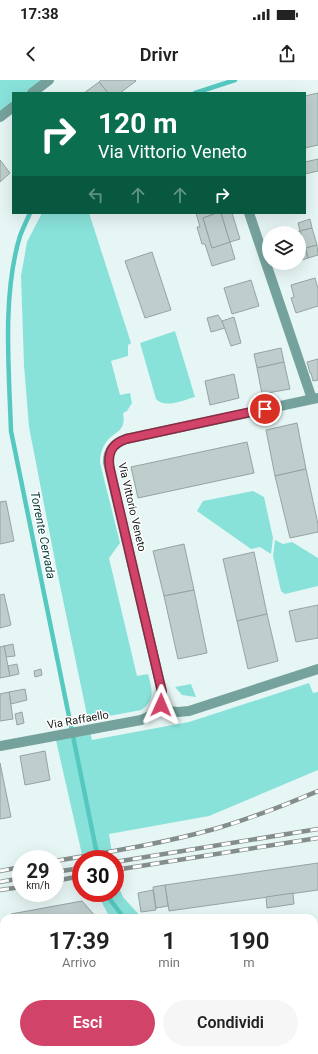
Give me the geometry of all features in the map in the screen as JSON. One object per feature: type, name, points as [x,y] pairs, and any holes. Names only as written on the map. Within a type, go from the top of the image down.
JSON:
[{"type":"street","points":[[33,92],[50,80]]},
{"type":"street","points":[[0,117],[12,108]]},
{"type":"street","points":[[249,214],[315,399]]},
{"type":"street","name":"Via Vittorio Veneto","points":[[158,710],[161,705],[162,692],[108,462],[110,452],[115,444],[126,439],[315,399]]},
{"type":"street","points":[[158,710],[178,712],[189,711],[318,669]]},
{"type":"street","name":"Via Raffaello","points":[[0,746],[141,720],[158,710]]},
{"type":"shaded area","points":[[0,80],[45,80],[29,92],[12,92],[12,105],[0,114]]},
{"type":"shaded area","points":[[41,214],[89,214],[131,343],[128,345],[128,356],[111,361],[120,395],[130,393],[132,403],[127,411],[123,413],[124,420],[121,428],[108,440],[104,446],[100,463],[120,543],[109,558],[137,676],[148,674],[152,694],[149,702],[141,710],[88,720],[29,427],[24,365],[21,276],[27,242]]},
{"type":"shaded area","points":[[175,331],[195,397],[169,404],[160,402],[156,399],[140,343]]},
{"type":"shaded area","points":[[253,491],[264,497],[273,538],[271,554],[260,547],[251,549],[197,511],[203,501]]},
{"type":"shaded area","points":[[275,540],[283,544],[292,542],[318,558],[318,586],[285,594],[281,591],[273,556]]},
{"type":"shaded area","points":[[309,683],[313,693],[318,692],[318,770],[209,816],[109,834],[112,850],[81,850],[55,736],[90,730],[92,740],[189,722]]},
{"type":"shaded area","points":[[191,684],[196,697],[182,695],[175,687]]},
{"type":"shaded area","points":[[124,898],[138,914],[108,914],[102,902],[124,902]]},
{"type":"building","points":[[101,80],[136,81],[121,92],[107,92],[99,82]]},
{"type":"building","points":[[99,82],[107,92],[85,92]]},
{"type":"building","points":[[318,93],[318,145],[306,148],[306,96]]},
{"type":"building","points":[[318,159],[318,171],[306,174],[306,162]]},
{"type":"building","points":[[0,160],[10,173],[0,182]]},
{"type":"building","points":[[196,214],[214,214],[203,218],[212,248],[230,242],[235,259],[212,266],[205,244],[202,244],[197,227],[200,227]]},
{"type":"building","points":[[214,214],[221,214],[230,242],[212,248],[203,218]]},
{"type":"building","points":[[221,214],[232,214],[240,239],[230,242]]},
{"type":"building","points":[[310,219],[312,228],[306,230],[306,226],[299,226],[298,223]]},
{"type":"building","points":[[312,228],[317,245],[306,248],[306,230]]},
{"type":"building","points":[[317,245],[318,255],[308,258],[306,248]]},
{"type":"building","points":[[152,252],[171,310],[145,318],[125,261]]},
{"type":"building","points":[[315,278],[318,289],[318,306],[296,313],[291,298],[294,297],[291,285]]},
{"type":"building","points":[[251,280],[259,306],[232,314],[224,288]]},
{"type":"building","points":[[218,315],[225,328],[211,332],[207,318]]},
{"type":"building","points":[[234,317],[241,343],[231,346],[222,321]]},
{"type":"building","points":[[281,348],[284,362],[257,368],[254,354]]},
{"type":"building","points":[[318,359],[318,380],[313,381],[307,362]]},
{"type":"building","points":[[284,362],[290,389],[262,394],[257,368]]},
{"type":"building","points":[[234,374],[239,398],[210,405],[205,381]]},
{"type":"building","points":[[297,423],[306,469],[275,476],[266,430]]},
{"type":"building","points":[[247,442],[254,473],[138,498],[131,467]]},
{"type":"building","points":[[306,469],[318,524],[318,532],[290,538],[275,476]]},
{"type":"building","points":[[6,501],[14,541],[0,544],[0,502]]},
{"type":"building","points":[[184,544],[194,590],[164,596],[153,551]]},
{"type":"building","points":[[254,552],[267,614],[237,621],[223,559]]},
{"type":"building","points":[[194,590],[207,653],[178,659],[164,596]]},
{"type":"building","points":[[4,594],[11,625],[0,628],[0,595]]},
{"type":"building","points":[[318,605],[318,638],[296,642],[289,611]]},
{"type":"building","points":[[267,614],[278,661],[248,669],[237,621]]},
{"type":"building","points":[[13,644],[15,656],[6,657],[4,646]]},
{"type":"building","points":[[4,646],[10,676],[0,678],[0,647]]},
{"type":"building","points":[[17,664],[19,674],[10,676],[8,666]]},
{"type":"building","points":[[41,669],[42,675],[35,677],[34,671]]},
{"type":"building","points":[[25,689],[27,700],[11,704],[9,692]]},
{"type":"building","points":[[9,692],[13,719],[0,721],[0,694]]},
{"type":"building","points":[[22,712],[24,723],[17,725],[15,714]]},
{"type":"building","points":[[45,751],[50,780],[25,785],[20,756]]},
{"type":"building","points":[[0,763],[11,817],[0,819]]},
{"type":"building","points":[[318,863],[318,890],[169,911],[165,885]]},
{"type":"building","points":[[165,885],[168,906],[156,908],[153,887]]},
{"type":"building","points":[[153,890],[156,910],[141,912],[138,893]]},
{"type":"building","points":[[293,893],[294,904],[267,908],[266,897]]},
{"type":"building","points":[[83,902],[93,914],[11,914]]},
{"type":"waterway","name":"Torrente Cervada","points":[[198,92],[235,80]]},
{"type":"waterway","name":"Torrente Cervada","points":[[30,214],[20,236],[14,259],[11,283],[8,332],[11,431],[96,850]]},
{"type":"waterway","name":"Torrente Cervada","points":[[112,902],[121,914]]},
{"type":"railway","points":[[64,859],[137,847],[198,833],[256,816],[318,791]]},
{"type":"railway","points":[[124,861],[318,829]]},
{"type":"railway","points":[[124,869],[318,838]]},
{"type":"railway","points":[[0,871],[12,869]]},
{"type":"railway","points":[[64,871],[72,869]]},
{"type":"railway","points":[[64,879],[72,878]]},
{"type":"railway","points":[[0,882],[12,880]]},
{"type":"railway","points":[[0,890],[12,888]]},
{"type":"route","points":[[161,705],[162,692],[108,462],[108,456],[115,444],[126,439],[265,409]]}]
